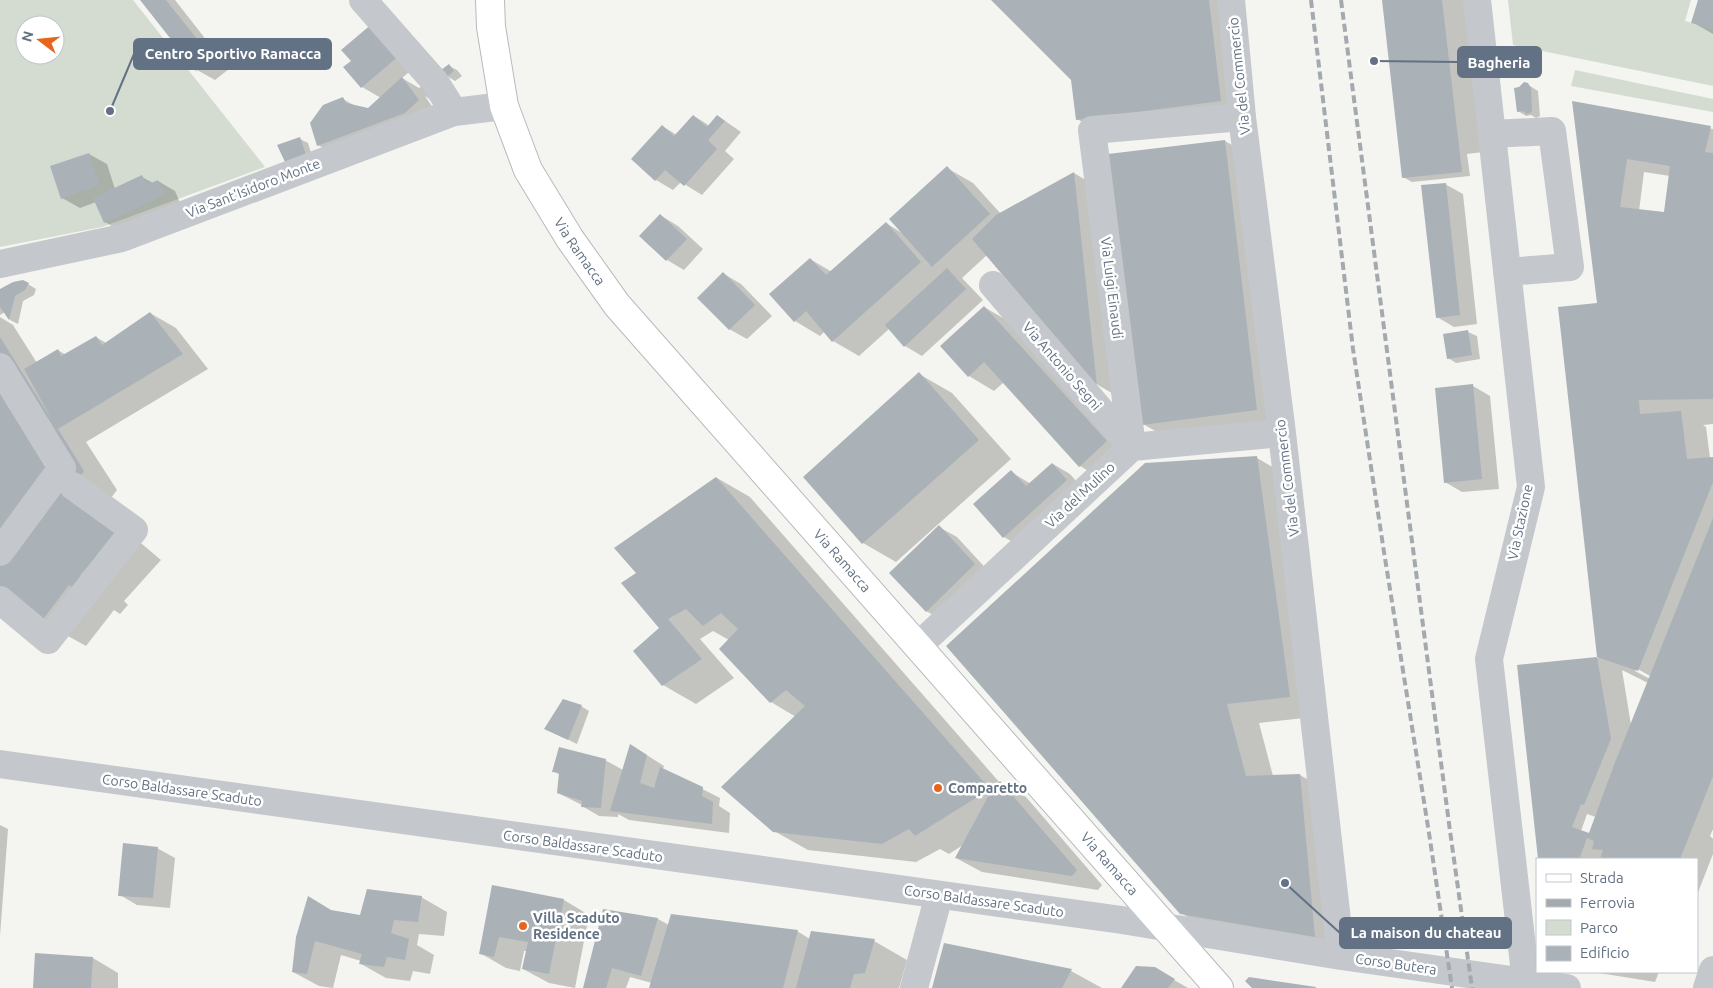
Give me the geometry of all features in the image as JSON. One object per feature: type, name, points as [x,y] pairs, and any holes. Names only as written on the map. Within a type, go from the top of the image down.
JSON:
[{"type":"main road","name":"Via Ramacca","points":[[490,0],[492,27],[504,106],[528,170],[570,239],[617,305],[919,645],[1219,988]]},
{"type":"street","points":[[363,0],[435,82],[454,112]]},
{"type":"street","name":"Via del Commercio","points":[[1231,0],[1242,117],[1282,433],[1341,956]]},
{"type":"street","name":"Via Stazione","points":[[1477,0],[1530,487],[1489,659],[1526,982]]},
{"type":"street","name":"Via Sant'Isidoro Monte","points":[[0,264],[122,238],[454,112],[504,106]]},
{"type":"street","name":"Via Luigi Einaudi","points":[[1132,447],[1092,130],[1242,117]]},
{"type":"street","points":[[1492,134],[1552,131],[1570,267],[1507,272]]},
{"type":"street","name":"Via Antonio Segni","points":[[993,285],[1132,447]]},
{"type":"street","points":[[0,367],[62,468],[0,552]]},
{"type":"street","points":[[1132,447],[1282,433]]},
{"type":"street","name":"Via del Mulino","points":[[919,645],[1132,447]]},
{"type":"street","points":[[0,600],[48,640],[134,530],[76,491]]},
{"type":"street","name":"Corso Baldassare Scaduto","points":[[0,764],[1122,920],[1166,928]]},
{"type":"street","points":[[914,988],[939,895]]},
{"type":"street","name":"Corso Butera","points":[[1166,928],[1341,956],[1567,988]]},
{"type":"street","points":[[1707,988],[1713,970]]},
{"type":"green space","points":[[0,0],[133,0],[265,167],[102,227],[0,247]]},
{"type":"green space","points":[[1508,0],[1691,0],[1685,21],[1713,29],[1713,86],[1513,45]]},
{"type":"green space","points":[[1575,70],[1713,99],[1713,112],[1571,86]]},
{"type":"building","points":[[140,0],[166,0],[212,58],[196,71]]},
{"type":"building","points":[[991,0],[1209,0],[1221,101],[1076,120],[1071,80]]},
{"type":"building","points":[[1382,0],[1442,0],[1462,172],[1402,178]]},
{"type":"building","points":[[1698,0],[1713,0],[1713,29],[1691,23]]},
{"type":"building","points":[[373,23],[400,55],[361,88],[343,67],[351,61],[341,50]]},
{"type":"building","points":[[449,64],[454,71],[446,77],[441,70]]},
{"type":"building","points":[[402,77],[419,100],[405,113],[317,146],[310,123],[323,105],[343,97],[346,103],[368,108]]},
{"type":"building","points":[[1524,82],[1528,83],[1531,88],[1532,112],[1527,114],[1523,111],[1517,112],[1514,88],[1519,87]]},
{"type":"building","points":[[1572,101],[1711,126],[1705,152],[1713,153],[1713,399],[1639,400],[1640,414],[1681,411],[1687,459],[1713,457],[1713,482],[1638,671],[1597,657],[1558,307],[1597,303]],"holes":[[[1627,159],[1670,166],[1664,212],[1620,207]]]},
{"type":"building","points":[[693,115],[707,127],[717,115],[725,121],[708,140],[717,149],[684,186],[665,170],[655,181],[631,159],[662,125],[674,136]]},
{"type":"building","points":[[300,137],[306,155],[285,162],[277,145]]},
{"type":"building","points":[[1225,140],[1257,410],[1142,425],[1108,154]]},
{"type":"building","points":[[89,153],[100,185],[61,199],[50,166]]},
{"type":"building","points":[[947,166],[990,214],[932,267],[889,219]]},
{"type":"building","points":[[1074,172],[1097,386],[972,239],[996,215]]},
{"type":"building","points":[[142,175],[147,185],[158,180],[165,195],[104,223],[93,198]]},
{"type":"building","points":[[1446,183],[1460,315],[1436,318],[1421,185]]},
{"type":"building","points":[[660,214],[687,239],[666,261],[639,236]]},
{"type":"building","points":[[886,222],[921,262],[832,342],[806,311],[794,322],[769,294],[810,258],[826,275]]},
{"type":"building","points":[[947,268],[966,289],[904,347],[885,325]]},
{"type":"building","points":[[723,272],[755,305],[729,330],[697,298]]},
{"type":"building","points":[[23,280],[29,283],[25,290],[15,296],[9,320],[0,307],[0,289],[13,282]]},
{"type":"building","points":[[984,306],[1107,441],[1079,467],[984,362],[968,377],[940,346]]},
{"type":"building","points":[[150,312],[183,354],[58,429],[84,471],[68,492],[118,534],[80,575],[84,579],[75,590],[69,585],[41,622],[0,586],[0,337],[52,420],[24,369],[58,349],[61,356],[96,336],[102,345]]},
{"type":"building","points":[[1468,330],[1472,355],[1447,359],[1443,334]]},
{"type":"building","points":[[919,372],[979,440],[862,544],[803,477]]},
{"type":"building","points":[[1473,384],[1482,479],[1444,483],[1435,388]]},
{"type":"building","points":[[1257,456],[1290,697],[1227,704],[1246,776],[1300,774],[1315,937],[1180,914],[946,646],[1145,463]]},
{"type":"building","points":[[1052,463],[1067,480],[1003,538],[973,504],[1011,470],[1026,486]]},
{"type":"building","points":[[716,477],[990,789],[915,836],[909,829],[882,844],[773,832],[721,787],[805,706],[786,690],[770,703],[719,649],[738,629],[721,613],[703,626],[686,609],[668,619],[702,659],[662,686],[633,651],[659,628],[621,583],[636,573],[614,548]]},
{"type":"building","points":[[1713,518],[1713,776],[1680,858],[1600,858],[1603,850],[1592,849],[1594,841],[1587,838],[1580,857],[1582,858],[1538,858],[1517,665],[1597,657],[1611,739],[1584,805],[1581,804],[1572,827],[1589,833],[1614,765]]},
{"type":"building","points":[[939,525],[975,564],[926,612],[889,573]]},
{"type":"building","points":[[563,699],[582,705],[568,740],[544,729]]},
{"type":"building","points":[[630,744],[647,755],[640,783],[654,788],[660,767],[703,787],[702,796],[713,802],[712,824],[610,811]]},
{"type":"building","points":[[559,747],[606,759],[601,808],[581,807],[582,801],[557,793],[559,773],[552,772]]},
{"type":"building","points":[[1000,781],[1077,870],[1072,876],[955,858],[990,793]]},
{"type":"building","points":[[123,843],[158,847],[153,898],[118,896]]},
{"type":"building","points":[[492,885],[564,899],[549,974],[522,969],[528,942],[499,937],[494,957],[479,954]]},
{"type":"building","points":[[367,889],[422,896],[418,922],[394,920],[391,933],[409,939],[405,960],[387,957],[384,967],[359,964],[362,954],[315,941],[307,974],[292,972],[296,937],[308,896],[331,910],[360,915]]},
{"type":"building","points":[[603,909],[658,918],[641,976],[612,968],[606,988],[583,988]]},
{"type":"building","points":[[671,914],[798,930],[783,988],[649,988]]},
{"type":"building","points":[[811,931],[875,939],[865,973],[854,974],[850,988],[796,988]]},
{"type":"building","points":[[944,943],[1072,969],[1062,988],[932,988]]},
{"type":"building","points":[[35,953],[93,957],[91,988],[33,988]]},
{"type":"building","points":[[1136,966],[1155,967],[1175,979],[1168,988],[1121,988]]},
{"type":"building","points":[[1249,977],[1316,988],[1252,988],[1245,981]]},
{"type":"railway","points":[[1311,0],[1353,349],[1452,988]]},
{"type":"railway","points":[[1341,0],[1472,988]]},
{"type":"place","name":"Bagheria","points":[[1374,61]]},
{"type":"place","name":"Centro Sportivo Ramacca","points":[[110,111]]},
{"type":"place","name":"Comparetto","points":[[938,788]]},
{"type":"place","name":"La maison du chateau","points":[[1285,883]]},
{"type":"place","name":"Villa Scaduto Residence","points":[[523,926]]}]
